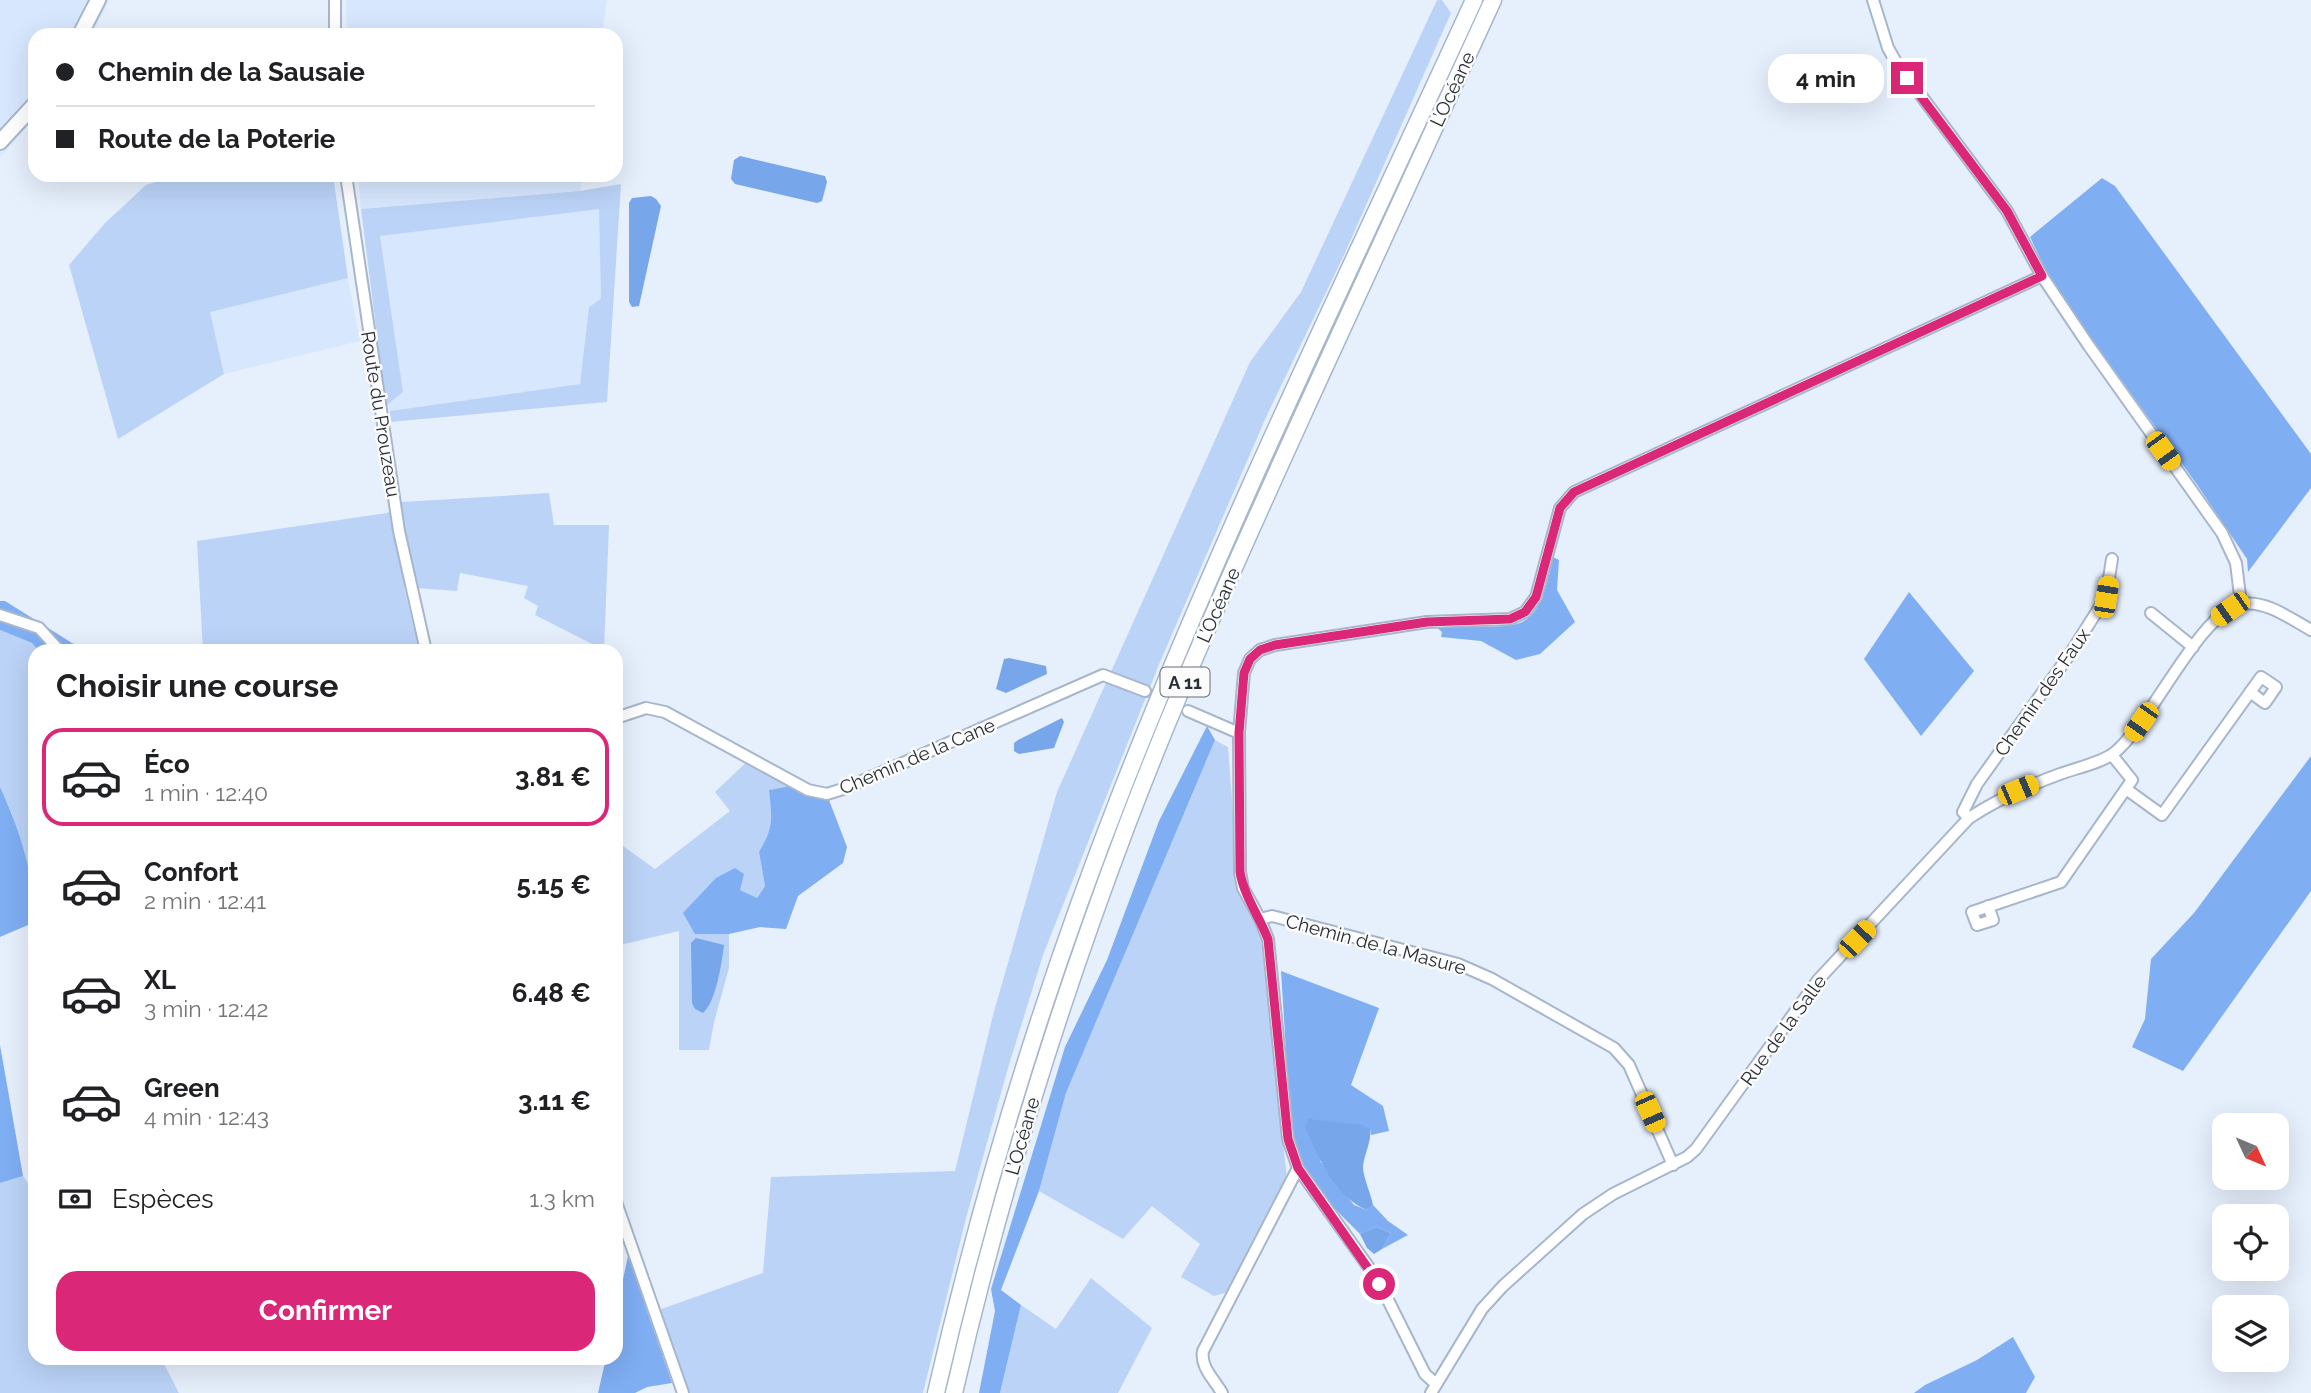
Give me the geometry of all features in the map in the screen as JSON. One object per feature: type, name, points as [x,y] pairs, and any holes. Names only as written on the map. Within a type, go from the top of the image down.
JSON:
[{"type":"highway","name":"L’Océane","points":[[936,1393],[975,1235],[1023,1070],[1121,792],[1237,518],[1474,0]]},
{"type":"highway","name":"L’Océane","points":[[954,1393],[1021,1135],[1072,978],[1128,823],[1181,691],[1247,539],[1493,0]]},
{"type":"main road","points":[[84,28],[98,0]]},
{"type":"main road","points":[[0,142],[28,112]]},
{"type":"street","points":[[335,0],[335,28]]},
{"type":"street","points":[[1873,0],[1888,48],[1896,62],[2007,211],[2042,276],[2088,346],[2222,533],[2236,563],[2241,604],[2272,609],[2311,629]]},
{"type":"street","name":"Route du Prouzeau","points":[[347,182],[399,531],[424,644]]},
{"type":"street","name":"Chemin de la Masure","points":[[1673,1165],[1629,1065],[1614,1048],[1492,979],[1458,964],[1272,916],[1261,919],[1243,888],[1240,872],[1239,733],[1244,673],[1250,659],[1260,650],[1275,645],[1427,622],[1496,620],[1517,616],[1525,612],[1536,597],[1560,508],[1574,492],[2042,276]]},
{"type":"street","name":"Chemin des Faux","points":[[1969,818],[1963,812],[1977,784],[2070,654],[2106,597],[2112,559]]},
{"type":"street","name":"Rue de la Salle","points":[[1434,1389],[1482,1309],[1503,1286],[1583,1214],[1613,1194],[1688,1157],[1704,1139],[1818,980],[1969,818],[1998,799],[2112,755],[2128,740],[2193,647],[2217,618],[2241,604]]},
{"type":"street","points":[[2151,613],[2193,647]]},
{"type":"street","points":[[0,615],[39,628],[54,644]]},
{"type":"street","name":"Chemin de la Cane","points":[[623,716],[646,708],[665,712],[808,790],[827,794],[1103,675],[1145,691]]},
{"type":"street","points":[[2126,789],[2162,815],[2250,692]]},
{"type":"street","points":[[1188,711],[1239,733]]},
{"type":"street","points":[[1988,906],[2061,882],[2132,780],[2112,755]]},
{"type":"street","points":[[1261,919],[1268,939],[1288,1139],[1298,1168],[1370,1269],[1434,1389]]},
{"type":"street","points":[[1222,1393],[1205,1368],[1201,1359],[1203,1351],[1298,1168]]},
{"type":"street","points":[[623,1222],[683,1393]]},
{"type":"shaded area","points":[[0,0],[109,0],[95,28],[28,28],[28,126],[0,157]]},
{"type":"shaded area","points":[[346,0],[607,0],[603,28],[347,28]]},
{"type":"shaded area","points":[[1437,0],[1442,0],[1451,13],[1344,255],[1267,415],[1160,662],[1043,955],[966,1218],[923,1393],[676,1393],[650,1313],[763,1273],[771,1177],[955,1171],[993,1015],[1057,792],[1250,362],[1301,292]]},
{"type":"shaded area","points":[[740,156],[825,176],[827,182],[822,201],[817,203],[735,184],[731,179],[734,160]]},
{"type":"shaded area","points":[[2102,178],[2115,186],[2311,454],[2311,488],[2248,572],[2247,559],[2198,486],[2054,287],[2030,237]]},
{"type":"shaded area","points":[[156,182],[334,182],[348,278],[210,312],[224,374],[118,439],[69,265],[105,223],[146,185]]},
{"type":"shaded area","points":[[359,182],[582,182],[580,191],[361,209]]},
{"type":"shaded area","points":[[621,184],[607,402],[390,422],[390,411],[580,384],[589,307],[601,299],[599,209],[380,236],[403,392],[386,406],[361,209],[580,191]]},
{"type":"shaded area","points":[[651,196],[661,206],[639,306],[632,307],[629,302],[629,203],[632,198]]},
{"type":"shaded area","points":[[599,208],[601,300],[589,307],[581,384],[390,411],[386,406],[403,392],[379,236]]},
{"type":"shaded area","points":[[348,278],[360,341],[224,374],[209,312]]},
{"type":"shaded area","points":[[549,493],[554,525],[609,525],[604,644],[592,644],[535,615],[538,606],[524,598],[528,586],[460,573],[457,591],[404,587],[417,644],[203,644],[197,541],[387,513],[402,502]]},
{"type":"shaded area","points":[[1553,557],[1559,560],[1557,590],[1575,622],[1540,654],[1516,660],[1481,641],[1441,637],[1442,632],[1436,627],[1495,627],[1517,624],[1531,616],[1547,583]]},
{"type":"shaded area","points":[[1909,592],[1974,671],[1921,736],[1864,659]]},
{"type":"shaded area","points":[[0,601],[5,601],[75,644],[33,644],[0,630]]},
{"type":"shaded area","points":[[0,630],[33,644],[28,644],[28,872],[12,814],[0,787]]},
{"type":"shaded area","points":[[1004,659],[1046,666],[1047,674],[1006,693],[996,689]]},
{"type":"shaded area","points":[[1062,718],[1064,722],[1054,748],[1019,754],[1014,751],[1014,743],[1018,740]]},
{"type":"shaded area","points":[[1207,726],[1215,740],[1066,1093],[1039,1191],[1001,1290],[1021,1305],[1000,1393],[979,1393],[995,1311],[991,1289],[1065,1047],[1107,960],[1159,821]]},
{"type":"shaded area","points":[[1215,740],[1228,747],[1239,891],[1260,931],[1287,1179],[1228,1292],[1214,1296],[1181,1277],[1200,1244],[1152,1206],[1123,1239],[1039,1191],[1066,1093]]},
{"type":"shaded area","points":[[754,755],[805,783],[769,790],[771,822],[759,852],[765,886],[757,898],[739,890],[695,934],[729,934],[729,968],[709,1050],[679,1050],[679,931],[623,944],[623,846],[655,869],[730,811],[715,792]]},
{"type":"shaded area","points":[[2311,756],[2311,891],[2183,1071],[2132,1047],[2145,1019],[2151,959],[2194,913]]},
{"type":"shaded area","points":[[805,783],[829,800],[847,847],[843,863],[798,896],[786,929],[760,927],[729,934],[695,934],[683,913],[716,878],[735,868],[744,874],[740,890],[757,898],[765,886],[759,852],[771,822],[769,790]]},
{"type":"shaded area","points":[[0,787],[25,853],[28,868],[28,925],[0,937]]},
{"type":"shaded area","points":[[696,938],[724,945],[715,991],[703,1013],[695,1009],[692,1003],[691,943]]},
{"type":"shaded area","points":[[1281,971],[1379,1008],[1351,1085],[1383,1106],[1389,1131],[1371,1135],[1370,1129],[1320,1161],[1354,1205],[1367,1210],[1373,1205],[1388,1221],[1408,1235],[1382,1249],[1391,1233],[1376,1227],[1360,1234],[1332,1206],[1299,1159],[1291,1130]]},
{"type":"shaded area","points":[[0,1045],[23,1176],[0,1183]]},
{"type":"shaded area","points":[[1309,1119],[1362,1125],[1370,1129],[1363,1167],[1373,1205],[1367,1210],[1346,1196],[1329,1175],[1305,1127]]},
{"type":"shaded area","points":[[23,1176],[28,1183],[28,1365],[165,1365],[179,1393],[0,1393],[0,1183]]},
{"type":"shaded area","points":[[1376,1227],[1391,1233],[1382,1249],[1374,1254],[1367,1248],[1360,1234]]},
{"type":"shaded area","points":[[628,1256],[672,1383],[647,1387],[635,1393],[598,1393],[604,1365],[623,1365],[623,1279]]},
{"type":"shaded area","points":[[1091,1278],[1152,1328],[1118,1393],[1000,1393],[1021,1305],[1056,1329]]},
{"type":"shaded area","points":[[2013,1337],[2035,1377],[2026,1393],[1914,1393],[1977,1360]]},
{"type":"tunnel","points":[[1145,691],[1188,711]]},
{"type":"route","points":[[1379,1284],[1298,1168],[1288,1139],[1268,939],[1261,919],[1243,888],[1240,872],[1239,733],[1244,673],[1250,659],[1260,650],[1275,645],[1427,622],[1510,619],[1525,612],[1536,597],[1560,508],[1574,492],[2042,276],[2007,211],[1907,78]]}]
